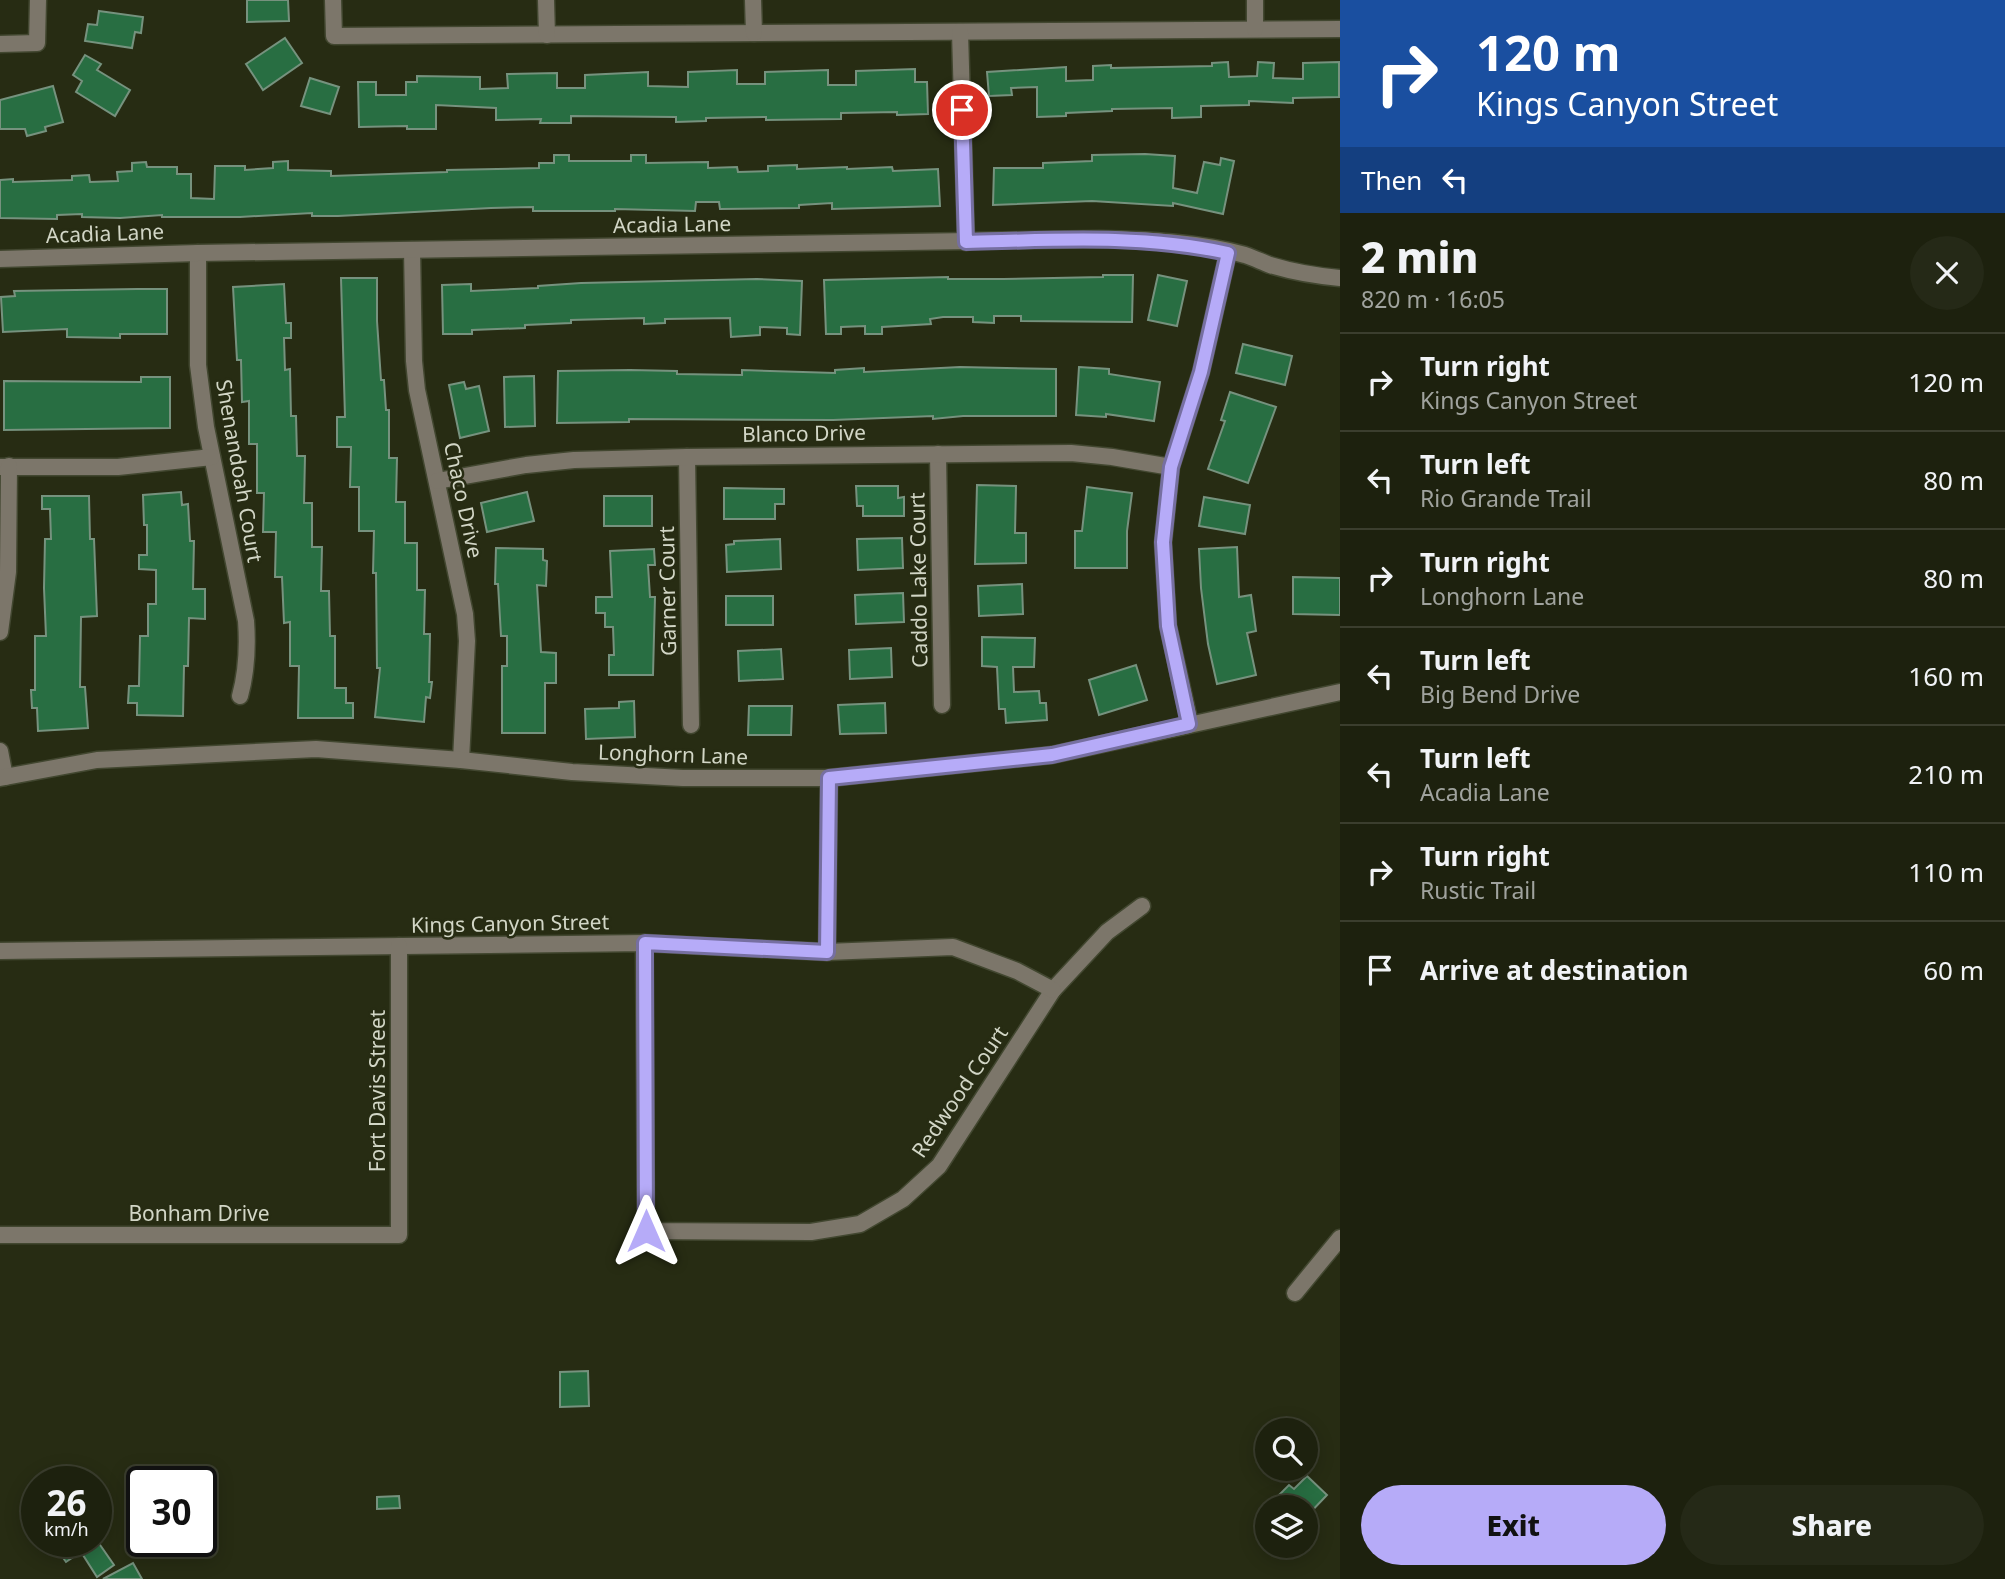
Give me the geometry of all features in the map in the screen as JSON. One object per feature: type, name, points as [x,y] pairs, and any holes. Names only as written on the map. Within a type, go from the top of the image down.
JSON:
[{"type":"street","points":[[0,44],[37,43],[38,0]]},
{"type":"street","points":[[333,0],[334,36],[1340,29]]},
{"type":"street","points":[[546,0],[547,35]]},
{"type":"street","points":[[753,0],[754,33]]},
{"type":"street","points":[[1255,0],[1255,29]]},
{"type":"street","points":[[960,32],[966,242]]},
{"type":"street","name":"Acadia Lane","points":[[0,259],[198,253],[1136,240],[1201,247],[1243,255],[1312,275],[1340,278]]},
{"type":"street","name":"Chaco Drive","points":[[412,250],[417,390],[465,614],[467,641],[461,760]]},
{"type":"street","name":"Shenandoah Court","points":[[198,253],[198,365],[206,427],[246,621],[246,673],[240,696]]},
{"type":"street","points":[[1189,724],[1168,626],[1163,542],[1171,467],[1201,372],[1228,253]]},
{"type":"street","name":"Caddo Lake Court","points":[[938,454],[942,705]]},
{"type":"street","name":"Blanco Drive","points":[[437,481],[553,461],[687,457],[1090,454],[1171,467]]},
{"type":"street","points":[[0,632],[8,572],[5,466],[118,467],[212,457]]},
{"type":"street","name":"Garner Court","points":[[687,457],[691,725]]},
{"type":"street","name":"Longhorn Lane","points":[[2,778],[97,760],[316,749],[572,772],[683,778],[829,778],[1052,755],[1340,692]]},
{"type":"street","points":[[0,751],[2,778]]},
{"type":"street","points":[[827,952],[829,778]]},
{"type":"street","name":"Redwood Court","points":[[645,943],[646,1231],[811,1232],[860,1224],[903,1199],[939,1166],[1053,990],[1107,932],[1142,906]]},
{"type":"street","name":"Kings Canyon Street","points":[[0,951],[645,943],[827,952],[953,947],[1017,971],[1053,990]]},
{"type":"street","name":"Fort Davis Street","points":[[399,947],[399,1235]]},
{"type":"street","name":"Bonham Drive","points":[[0,1236],[399,1235]]},
{"type":"street","points":[[1295,1293],[1340,1238]]},
{"type":"building","points":[[247,0],[288,0],[289,21],[247,22]]},
{"type":"building","points":[[99,11],[143,17],[141,33],[135,32],[132,48],[85,41],[88,24],[97,25]]},
{"type":"building","points":[[285,38],[302,63],[263,90],[246,64]]},
{"type":"building","points":[[85,55],[101,64],[97,70],[130,90],[115,116],[76,92],[82,81],[73,75]]},
{"type":"building","points":[[1228,62],[1229,77],[1257,76],[1258,62],[1274,63],[1273,78],[1303,79],[1303,63],[1339,62],[1339,97],[1293,98],[1293,103],[1249,101],[1249,105],[1201,106],[1201,117],[1172,118],[1172,108],[1112,109],[1037,117],[1037,87],[1011,88],[1012,95],[989,96],[987,72],[1066,67],[1066,81],[1093,80],[1093,66],[1212,66],[1212,63]]},
{"type":"building","points":[[915,69],[915,82],[927,82],[928,114],[841,113],[841,119],[706,118],[706,121],[676,122],[676,117],[571,116],[571,123],[540,123],[541,119],[496,120],[496,108],[436,105],[436,129],[407,129],[407,126],[359,127],[358,82],[376,82],[376,95],[406,95],[406,82],[417,82],[417,76],[480,77],[480,89],[508,88],[507,74],[557,73],[557,88],[585,88],[585,75],[648,72],[648,86],[688,87],[688,72],[737,70],[737,84],[765,84],[765,72],[828,70],[828,85],[856,85],[856,71]]},
{"type":"building","points":[[310,78],[339,87],[330,114],[301,106]]},
{"type":"building","points":[[53,86],[63,122],[45,127],[46,131],[27,136],[25,129],[0,129],[0,100]]},
{"type":"building","points":[[554,155],[569,155],[569,161],[631,161],[631,155],[646,155],[646,163],[708,162],[708,168],[737,167],[738,172],[768,171],[768,166],[797,165],[797,169],[938,169],[940,206],[832,209],[832,203],[799,205],[799,208],[720,209],[719,202],[696,202],[695,211],[533,211],[533,207],[338,216],[312,216],[312,213],[240,217],[162,215],[120,218],[82,217],[82,214],[57,215],[57,219],[0,218],[0,180],[72,180],[72,176],[89,175],[90,182],[118,181],[117,172],[132,171],[132,163],[146,162],[147,167],[177,167],[177,174],[191,174],[191,198],[214,199],[215,166],[245,166],[245,170],[273,168],[273,162],[288,161],[288,170],[331,171],[331,176],[539,168],[539,163],[554,163]]},
{"type":"building","points":[[1092,155],[1175,156],[1173,188],[1197,193],[1204,162],[1220,165],[1221,158],[1234,161],[1223,214],[1173,203],[1173,206],[1092,201],[993,205],[994,168],[1043,168],[1043,163],[1092,161]]},
{"type":"building","points":[[1133,275],[1132,322],[1021,321],[1021,316],[994,316],[994,323],[973,322],[973,317],[943,317],[930,319],[931,324],[882,327],[882,334],[865,334],[865,326],[841,327],[841,334],[826,334],[824,280],[948,277],[1003,279]]},
{"type":"building","points":[[1158,275],[1187,281],[1177,326],[1148,320]]},
{"type":"building","points":[[341,278],[377,278],[381,380],[384,380],[386,410],[389,410],[389,458],[397,458],[396,502],[405,502],[405,543],[417,543],[417,590],[425,590],[424,634],[430,634],[429,682],[432,682],[430,698],[426,697],[424,722],[375,717],[380,668],[377,668],[374,531],[359,531],[359,487],[350,487],[351,447],[337,447],[337,417],[345,417]]},
{"type":"building","points":[[757,279],[802,281],[800,335],[787,334],[787,328],[760,327],[760,335],[731,337],[730,318],[665,319],[665,323],[644,324],[644,318],[571,320],[571,323],[525,325],[525,328],[472,330],[472,334],[443,334],[442,285],[471,284],[471,291],[581,283]]},
{"type":"building","points":[[284,284],[286,323],[291,323],[291,338],[284,338],[285,370],[290,369],[291,416],[296,416],[297,456],[305,456],[304,503],[312,503],[312,547],[322,547],[321,591],[329,591],[330,636],[335,636],[335,688],[346,688],[346,703],[353,703],[353,718],[298,718],[299,666],[290,666],[290,622],[284,623],[282,577],[275,577],[276,532],[263,532],[264,493],[257,493],[257,444],[249,444],[249,401],[242,402],[241,360],[237,360],[233,287]]},
{"type":"building","points":[[167,289],[167,334],[120,334],[120,338],[67,337],[67,329],[3,332],[1,297],[15,296],[14,291]]},
{"type":"building","points":[[1243,344],[1292,356],[1285,385],[1236,373]]},
{"type":"building","points":[[960,367],[1056,369],[1056,416],[963,416],[933,419],[933,416],[833,420],[629,419],[629,422],[557,423],[558,371],[677,371],[677,374],[742,375],[742,370],[835,373],[835,370],[864,368],[864,372]]},
{"type":"building","points":[[1079,367],[1109,369],[1109,374],[1160,382],[1154,421],[1106,414],[1106,417],[1076,415]]},
{"type":"building","points":[[534,376],[535,426],[505,427],[504,377]]},
{"type":"building","points":[[141,377],[170,377],[170,428],[4,430],[4,381],[141,382]]},
{"type":"building","points":[[464,382],[466,389],[479,386],[489,431],[460,438],[449,385]]},
{"type":"building","points":[[1230,392],[1276,407],[1248,483],[1208,469],[1225,421],[1221,420]]},
{"type":"building","points":[[977,485],[1016,486],[1015,533],[1026,533],[1026,563],[975,564]]},
{"type":"building","points":[[856,486],[898,486],[898,498],[904,497],[904,516],[863,516],[863,506],[857,506]]},
{"type":"building","points":[[1087,487],[1132,493],[1127,531],[1127,568],[1075,568],[1075,531],[1082,531]]},
{"type":"building","points":[[724,488],[784,489],[784,504],[775,504],[775,519],[724,519]]},
{"type":"building","points":[[181,492],[182,505],[188,504],[190,541],[194,541],[193,589],[205,589],[205,619],[189,618],[183,716],[137,715],[137,703],[128,703],[129,686],[139,686],[140,636],[148,636],[148,604],[156,604],[156,570],[139,569],[139,555],[147,555],[143,495]]},
{"type":"building","points":[[527,492],[534,521],[487,532],[481,503]]},
{"type":"building","points":[[42,496],[89,496],[90,539],[94,539],[97,616],[81,617],[80,687],[85,687],[88,728],[38,731],[37,708],[32,708],[31,690],[35,690],[35,636],[46,636],[45,539],[51,539],[50,509],[42,509]]},
{"type":"building","points":[[604,496],[652,496],[652,526],[604,526]]},
{"type":"building","points":[[1204,497],[1250,505],[1245,534],[1199,526]]},
{"type":"building","points":[[902,538],[903,568],[858,570],[857,539]]},
{"type":"building","points":[[780,539],[781,569],[727,572],[726,545],[734,544],[734,541]]},
{"type":"building","points":[[1237,547],[1239,597],[1251,595],[1256,631],[1247,633],[1256,675],[1217,684],[1208,644],[1199,549]]},
{"type":"building","points":[[496,548],[543,549],[543,560],[547,561],[546,586],[537,585],[541,652],[556,653],[556,683],[545,683],[545,733],[502,733],[502,666],[507,666],[507,636],[501,636],[498,584],[495,584]]},
{"type":"building","points":[[654,549],[655,565],[648,565],[650,597],[655,597],[653,675],[609,675],[609,655],[614,655],[613,627],[605,627],[605,613],[596,613],[596,597],[612,597],[610,551]]},
{"type":"building","points":[[1293,577],[1340,578],[1340,615],[1293,614]]},
{"type":"building","points":[[1022,584],[1023,614],[979,616],[978,586]]},
{"type":"building","points":[[903,593],[904,622],[856,624],[855,595]]},
{"type":"building","points":[[726,596],[773,596],[773,625],[726,625]]},
{"type":"building","points":[[982,637],[1035,638],[1034,667],[1013,667],[1014,692],[1039,691],[1040,703],[1046,703],[1047,720],[1006,723],[1005,709],[999,709],[997,667],[982,666]]},
{"type":"building","points":[[891,648],[892,677],[850,679],[849,650]]},
{"type":"building","points":[[781,649],[783,679],[739,681],[738,651]]},
{"type":"building","points":[[1136,665],[1147,700],[1099,715],[1089,680]]},
{"type":"building","points":[[634,701],[635,737],[586,739],[585,709],[619,708],[619,702]]},
{"type":"building","points":[[885,703],[886,733],[840,734],[838,705]]},
{"type":"building","points":[[749,706],[792,706],[791,735],[748,735]]},
{"type":"building","points":[[588,1371],[589,1406],[560,1407],[560,1372]]},
{"type":"building","points":[[1302,1481],[1312,1481],[1327,1495],[1318,1504],[1318,1495],[1279,1495],[1289,1485],[1294,1489]]},
{"type":"building","points":[[399,1496],[400,1508],[377,1509],[377,1497]]},
{"type":"building","points":[[84,1557],[108,1557],[114,1565],[97,1577]]},
{"type":"building","points":[[133,1563],[142,1579],[103,1579]]},
{"type":"route","points":[[646,1231],[645,943],[827,952],[829,778],[1052,755],[1189,724],[1168,626],[1163,542],[1171,467],[1196,391],[1228,253],[1173,243],[1136,240],[966,242],[962,110]]}]
